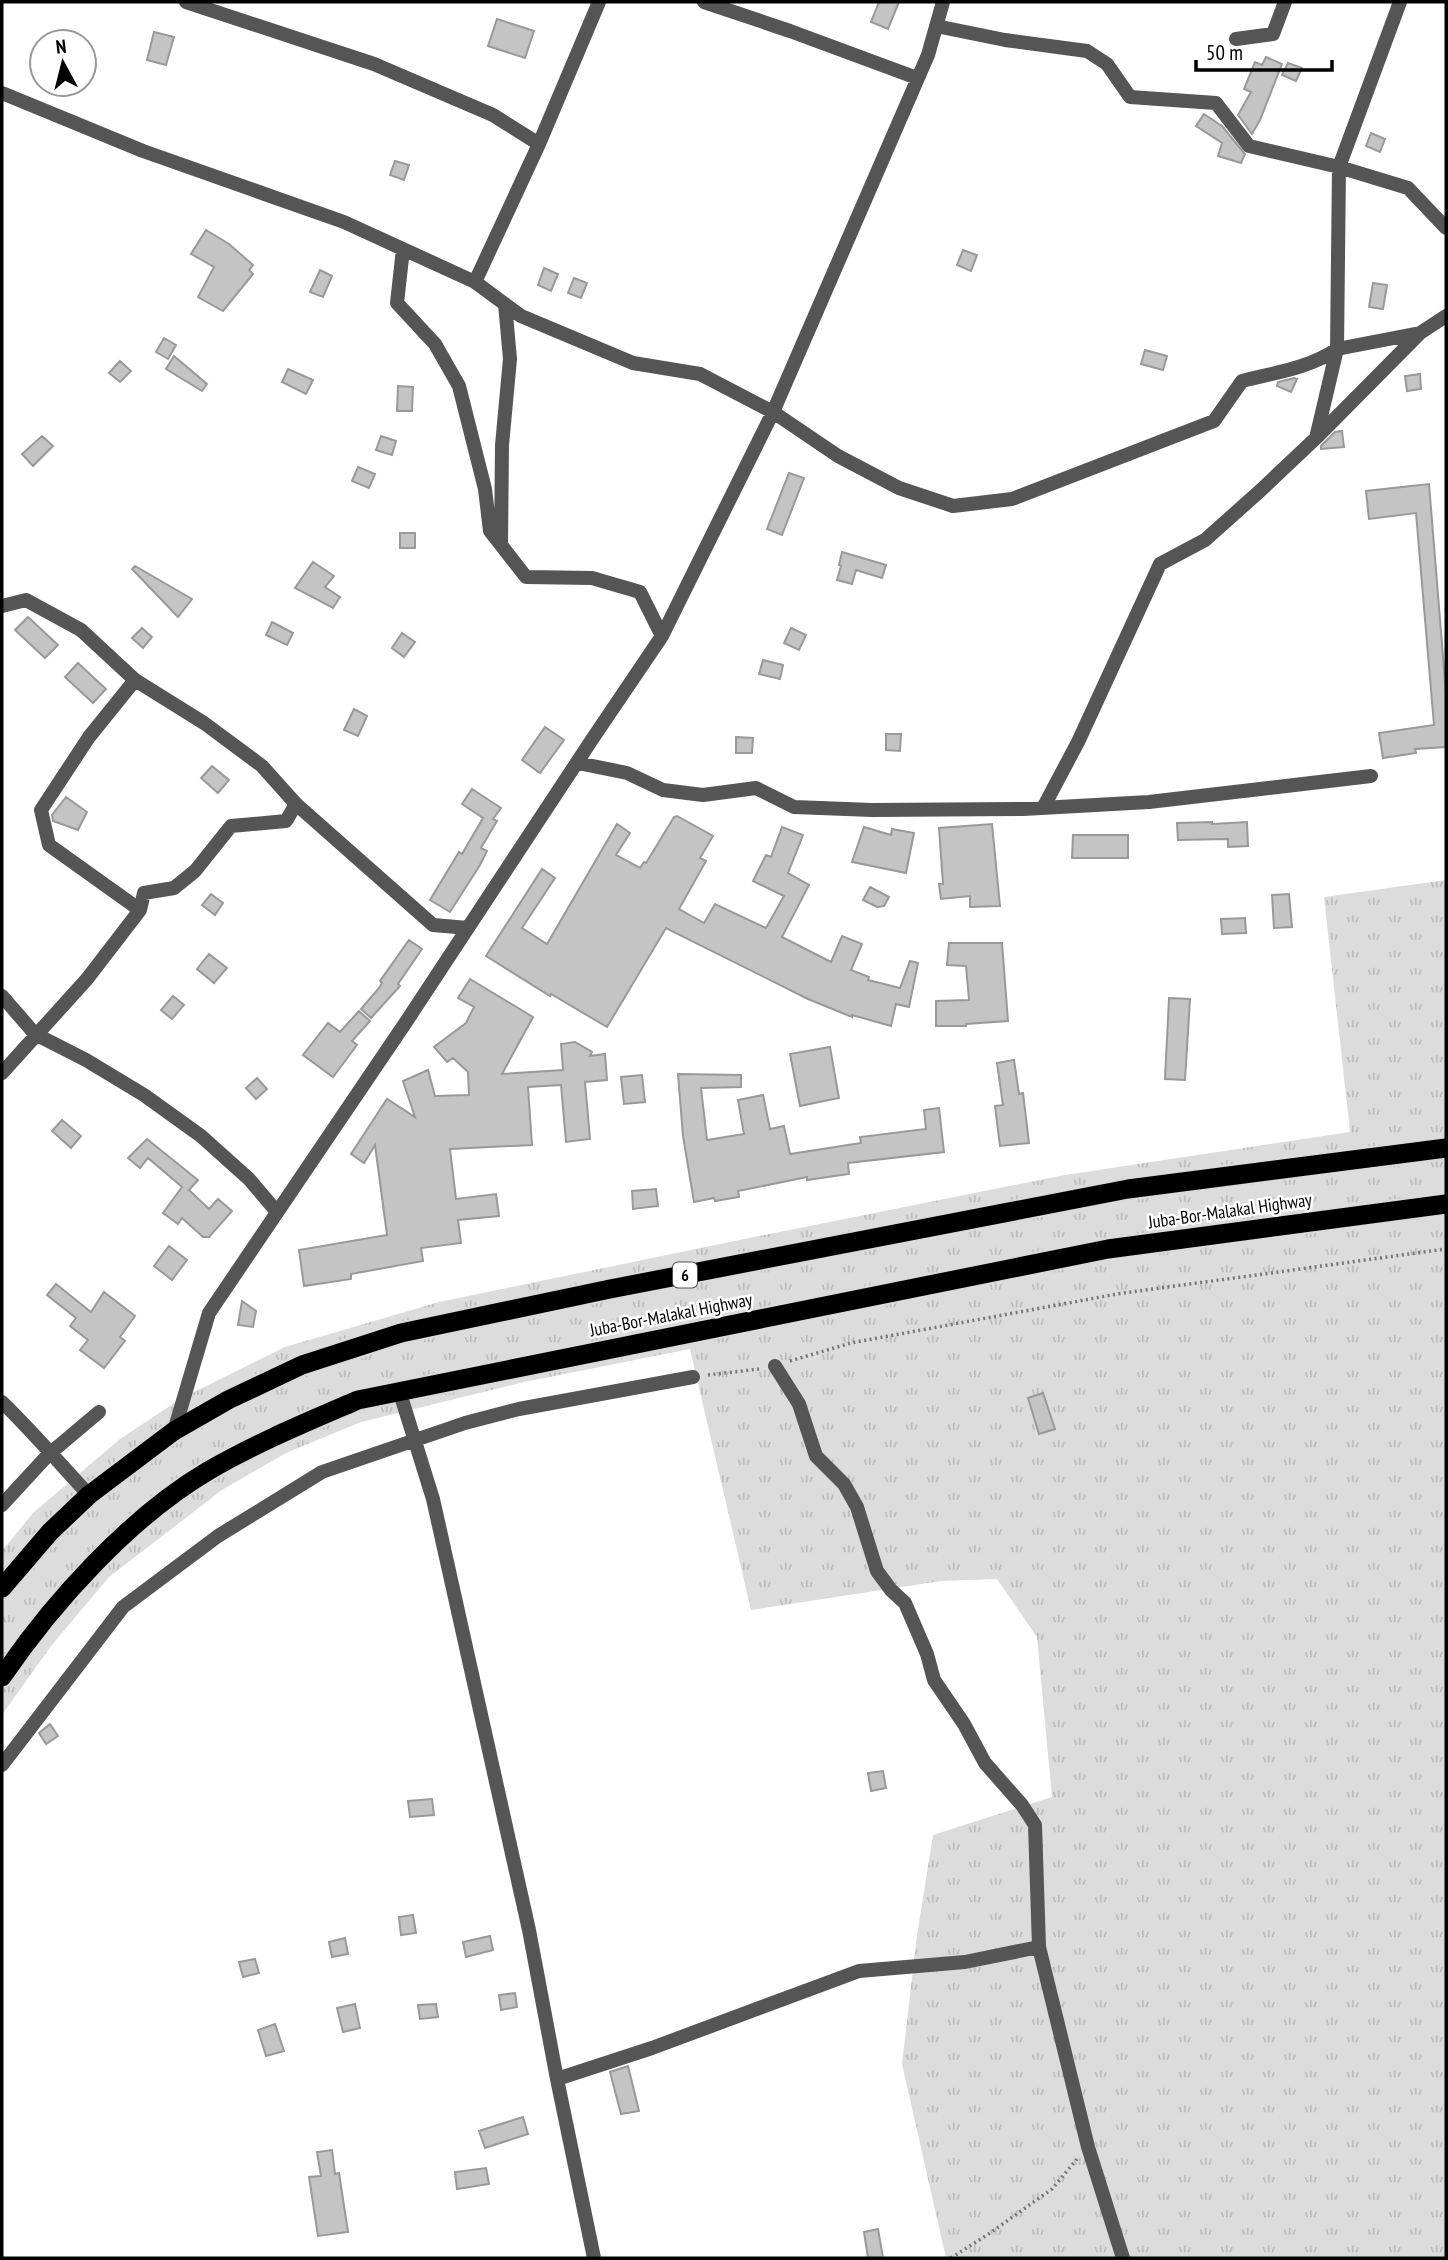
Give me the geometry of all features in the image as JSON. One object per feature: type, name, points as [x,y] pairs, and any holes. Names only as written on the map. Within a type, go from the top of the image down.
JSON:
[{"type":"highway","name":"Juba-Bor-Malakal Highway","points":[[2,1588],[50,1532],[89,1495],[174,1431],[302,1365],[401,1333],[610,1289],[1128,1189],[1446,1148]]},
{"type":"highway","name":"Juba-Bor-Malakal Highway","points":[[2,1677],[22,1647],[74,1585],[151,1511],[208,1472],[282,1433],[358,1400],[1108,1249],[1446,1204]]},
{"type":"street","points":[[186,2],[374,64],[493,115],[539,144]]},
{"type":"street","points":[[475,282],[539,144],[599,2]]},
{"type":"street","points":[[704,2],[917,78]]},
{"type":"street","points":[[174,1431],[209,1313],[662,636],[773,412],[928,55],[943,2]]},
{"type":"street","points":[[1236,39],[1273,33],[1285,2]]},
{"type":"street","points":[[1316,438],[1337,349],[1339,167],[1400,2]]},
{"type":"street","points":[[936,26],[1005,40],[1087,51],[1107,64],[1130,97],[1216,103],[1249,146],[1339,167],[1408,188],[1446,228]]},
{"type":"street","points":[[2,93],[143,151],[344,222],[475,282],[521,316],[633,363],[701,374],[773,412],[838,456],[899,488],[953,506],[1012,499],[1214,421],[1242,381],[1290,369],[1327,356],[1337,349],[1420,332]]},
{"type":"street","points":[[403,249],[397,303],[435,344],[459,386],[485,489],[490,531],[526,577],[593,579],[640,592],[662,636]]},
{"type":"street","points":[[500,545],[502,445],[510,359],[505,304]]},
{"type":"street","points":[[1043,807],[1078,742],[1160,564],[1205,540],[1316,438],[1420,332],[1446,316]]},
{"type":"street","points":[[2,606],[26,600],[81,630],[135,680],[204,723],[262,766],[296,804],[433,925],[468,928]]},
{"type":"street","points":[[135,680],[89,737],[41,810],[49,845],[141,911]]},
{"type":"street","points":[[578,763],[627,773],[663,790],[703,795],[756,788],[794,807],[872,810],[1149,802],[1371,776]]},
{"type":"street","points":[[2,1073],[87,979],[141,911],[144,892],[174,888],[195,870],[231,826],[286,821],[296,804]]},
{"type":"street","points":[[2,996],[35,1034],[86,1060],[144,1095],[201,1136],[249,1179],[277,1212]]},
{"type":"street","points":[[775,1366],[799,1404],[816,1456],[844,1484],[857,1507],[877,1571],[905,1604],[927,1654],[934,1680],[964,1724],[985,1763],[1022,1805],[1035,1825],[1039,1947],[1088,2147],[1123,2258]]},
{"type":"street","points":[[2,1765],[123,1607],[218,1536],[322,1472],[466,1423],[519,1409],[693,1377]]},
{"type":"street","points":[[399,1391],[433,1499],[529,1930],[594,2258]]},
{"type":"street","points":[[2,1402],[33,1432],[89,1495]]},
{"type":"street","points":[[2,1506],[48,1455],[99,1412]]},
{"type":"street","points":[[557,2079],[652,2048],[859,1971],[965,1962],[1039,1947]]},
{"type":"path","points":[[693,1377],[775,1366],[851,1343],[1116,1294],[1446,1249]]},
{"type":"path","points":[[951,2258],[1052,2189],[1088,2147]]},
{"type":"green space","points":[[1446,880],[1446,2258],[946,2258],[902,2064],[917,1935],[933,1835],[1052,1797],[1037,1637],[997,1579],[941,1581],[751,1610],[690,1349],[524,1382],[361,1422],[286,1453],[222,1490],[109,1577],[51,1646],[2,1715],[2,1551],[33,1513],[120,1439],[182,1398],[285,1347],[439,1302],[1065,1175],[1350,1132],[1324,897]]},
{"type":"building","points":[[879,2],[899,2],[888,29],[871,22]]},
{"type":"building","points":[[497,19],[534,31],[525,58],[488,46]]},
{"type":"building","points":[[154,32],[174,37],[166,65],[147,60]]},
{"type":"building","points":[[1266,57],[1282,64],[1252,134],[1238,115],[1251,92],[1244,89],[1255,62],[1262,65]]},
{"type":"building","points":[[1288,63],[1302,68],[1296,81],[1282,75]]},
{"type":"building","points":[[1204,114],[1222,126],[1245,154],[1241,163],[1218,156],[1222,143],[1196,126]]},
{"type":"building","points":[[1371,133],[1385,139],[1380,152],[1366,146]]},
{"type":"building","points":[[395,161],[409,165],[404,180],[390,175]]},
{"type":"building","points":[[206,230],[229,244],[253,265],[249,270],[253,274],[223,311],[198,297],[214,267],[191,254]]},
{"type":"building","points":[[963,250],[977,255],[971,271],[957,265]]},
{"type":"building","points":[[544,268],[558,274],[551,291],[538,285]]},
{"type":"building","points":[[320,270],[332,276],[323,297],[310,292]]},
{"type":"building","points":[[574,278],[587,283],[581,298],[568,293]]},
{"type":"building","points":[[1373,283],[1387,285],[1383,309],[1369,307]]},
{"type":"building","points":[[164,338],[176,345],[168,359],[156,352]]},
{"type":"building","points":[[1145,350],[1167,356],[1163,370],[1141,364]]},
{"type":"building","points":[[174,356],[207,384],[202,391],[166,369]]},
{"type":"building","points":[[120,361],[131,371],[120,382],[109,373]]},
{"type":"building","points":[[288,369],[313,380],[306,394],[282,382]]},
{"type":"building","points":[[1420,374],[1421,389],[1407,391],[1405,376]]},
{"type":"building","points":[[1297,379],[1291,392],[1277,386],[1278,382]]},
{"type":"building","points":[[398,386],[413,387],[412,411],[397,411]]},
{"type":"building","points":[[1342,431],[1344,447],[1321,449],[1335,432]]},
{"type":"building","points":[[42,436],[53,446],[33,466],[22,454]]},
{"type":"building","points":[[381,436],[396,441],[392,455],[376,450]]},
{"type":"building","points":[[358,467],[375,474],[369,488],[352,481]]},
{"type":"building","points":[[789,473],[804,478],[782,535],[767,529]]},
{"type":"building","points":[[1429,484],[1446,693],[1446,747],[1415,749],[1416,753],[1383,758],[1379,733],[1434,725],[1416,513],[1369,519],[1366,491]]},
{"type":"building","points":[[400,533],[415,533],[415,548],[400,548]]},
{"type":"building","points":[[842,552],[886,565],[882,578],[856,570],[852,584],[837,580]]},
{"type":"building","points":[[313,562],[334,576],[325,587],[340,597],[333,608],[295,588]]},
{"type":"building","points":[[135,566],[192,599],[178,617],[132,569]]},
{"type":"building","points":[[28,617],[58,645],[45,658],[15,630]]},
{"type":"building","points":[[272,622],[293,633],[287,645],[266,635]]},
{"type":"building","points":[[142,628],[152,637],[143,648],[132,638]]},
{"type":"building","points":[[791,628],[806,635],[799,650],[784,643]]},
{"type":"building","points":[[402,633],[415,642],[404,657],[392,648]]},
{"type":"building","points":[[763,660],[783,665],[780,679],[759,674]]},
{"type":"building","points":[[78,663],[106,689],[93,703],[65,677]]},
{"type":"building","points":[[354,709],[367,716],[358,736],[344,730]]},
{"type":"building","points":[[545,727],[564,740],[540,773],[522,760]]},
{"type":"building","points":[[886,734],[901,734],[900,751],[886,750]]},
{"type":"building","points":[[736,737],[753,738],[752,753],[736,753]]},
{"type":"building","points":[[212,766],[229,780],[218,793],[201,778]]},
{"type":"building","points":[[472,789],[501,808],[493,819],[497,821],[481,848],[487,851],[450,912],[430,900],[483,818],[462,804]]},
{"type":"building","points":[[66,797],[87,812],[78,830],[53,821],[52,815]]},
{"type":"building","points":[[677,816],[713,836],[700,858],[706,861],[679,909],[704,923],[715,904],[766,928],[784,896],[753,881],[766,855],[771,857],[782,827],[803,835],[788,873],[809,885],[782,937],[831,962],[842,936],[862,944],[851,970],[869,977],[868,980],[900,988],[910,961],[918,963],[909,1007],[896,1004],[891,1026],[852,1017],[808,999],[666,928],[607,1027],[551,994],[550,996],[486,956],[542,869],[555,878],[522,928],[547,944],[617,824],[630,833],[616,855],[640,868]]},
{"type":"building","points":[[1247,822],[1248,846],[1228,847],[1228,839],[1178,840],[1177,823]]},
{"type":"building","points":[[992,824],[1000,906],[970,907],[970,896],[941,899],[939,884],[943,884],[939,828]]},
{"type":"building","points":[[864,827],[891,835],[892,829],[914,833],[906,873],[852,862]]},
{"type":"building","points":[[1073,835],[1128,835],[1128,858],[1072,858]]},
{"type":"building","points":[[870,887],[889,897],[884,906],[877,907],[863,900]]},
{"type":"building","points":[[211,894],[223,903],[215,915],[202,905]]},
{"type":"building","points":[[1289,894],[1292,927],[1274,928],[1272,895]]},
{"type":"building","points":[[1245,918],[1246,933],[1222,934],[1221,919]]},
{"type":"building","points":[[409,940],[422,949],[398,984],[400,986],[371,1018],[361,1009],[379,988],[382,983],[380,981]]},
{"type":"building","points":[[949,943],[1002,943],[1008,1021],[936,1026],[936,1001],[969,1000],[966,966],[947,965]]},
{"type":"building","points":[[209,954],[227,968],[214,983],[197,969]]},
{"type":"building","points":[[470,979],[533,1017],[502,1074],[563,1070],[561,1044],[575,1042],[592,1052],[590,1056],[605,1054],[607,1080],[585,1082],[590,1139],[566,1142],[561,1085],[528,1087],[532,1145],[450,1149],[456,1199],[496,1194],[499,1216],[458,1220],[461,1243],[421,1248],[423,1261],[351,1274],[351,1279],[304,1286],[299,1250],[387,1235],[375,1145],[364,1163],[351,1154],[387,1099],[415,1117],[403,1081],[428,1070],[435,1096],[469,1095],[468,1072],[453,1058],[447,1062],[434,1047],[466,1023],[474,1007],[458,998]]},
{"type":"building","points":[[173,996],[184,1005],[172,1019],[161,1010]]},
{"type":"building","points":[[1169,998],[1190,999],[1185,1080],[1165,1079]]},
{"type":"building","points":[[359,1011],[370,1021],[352,1041],[357,1045],[333,1077],[303,1055],[328,1023],[340,1032]]},
{"type":"building","points":[[830,1047],[839,1098],[800,1106],[790,1054]]},
{"type":"building","points":[[1014,1060],[1019,1094],[1023,1093],[1029,1143],[1000,1146],[995,1106],[1003,1105],[997,1063]]},
{"type":"building","points":[[678,1074],[741,1075],[741,1087],[701,1088],[707,1140],[744,1134],[738,1100],[763,1095],[770,1129],[784,1126],[790,1154],[861,1143],[860,1137],[926,1129],[924,1110],[939,1108],[944,1152],[848,1163],[849,1174],[807,1180],[807,1177],[738,1191],[739,1197],[694,1202],[683,1136]]},
{"type":"building","points":[[642,1075],[645,1102],[624,1104],[621,1077]]},
{"type":"building","points":[[257,1078],[267,1089],[256,1099],[246,1088]]},
{"type":"building","points":[[62,1120],[81,1136],[71,1148],[52,1131]]},
{"type":"building","points":[[147,1139],[198,1180],[189,1190],[209,1209],[218,1199],[232,1211],[209,1237],[203,1237],[182,1218],[178,1224],[163,1213],[182,1187],[148,1158],[140,1168],[128,1158]]},
{"type":"building","points":[[656,1189],[658,1206],[633,1209],[632,1191]]},
{"type":"building","points":[[169,1246],[187,1260],[172,1280],[154,1266]]},
{"type":"building","points":[[56,1284],[91,1312],[104,1292],[135,1316],[120,1337],[125,1341],[104,1368],[80,1350],[88,1340],[70,1326],[76,1318],[47,1295]]},
{"type":"building","points":[[242,1301],[256,1311],[253,1327],[238,1325]]},
{"type":"building","points":[[1043,1393],[1055,1429],[1039,1434],[1028,1398]]},
{"type":"building","points":[[50,1724],[58,1736],[46,1744],[39,1733]]},
{"type":"building","points":[[883,1771],[886,1788],[871,1791],[868,1773]]},
{"type":"building","points":[[432,1799],[434,1815],[410,1817],[408,1801]]},
{"type":"building","points":[[413,1915],[416,1933],[401,1935],[399,1917]]},
{"type":"building","points":[[490,1936],[493,1950],[466,1957],[463,1942]]},
{"type":"building","points":[[345,1938],[348,1954],[332,1957],[329,1942]]},
{"type":"building","points":[[255,1959],[259,1973],[243,1977],[239,1962]]},
{"type":"building","points":[[515,1993],[517,2007],[501,2010],[499,1995]]},
{"type":"building","points":[[355,2004],[360,2028],[343,2032],[337,2008]]},
{"type":"building","points":[[436,2004],[438,2017],[420,2019],[418,2005]]},
{"type":"building","points":[[275,2024],[284,2051],[266,2056],[258,2030]]},
{"type":"building","points":[[628,2066],[639,2111],[621,2114],[610,2072]]},
{"type":"building","points":[[523,2117],[528,2134],[485,2148],[479,2131]]},
{"type":"building","points":[[332,2150],[335,2174],[339,2173],[348,2232],[318,2236],[309,2177],[321,2176],[317,2152]]},
{"type":"building","points":[[486,2168],[489,2184],[457,2189],[455,2172]]},
{"type":"building","points":[[878,2229],[883,2258],[868,2258],[864,2232]]}]
